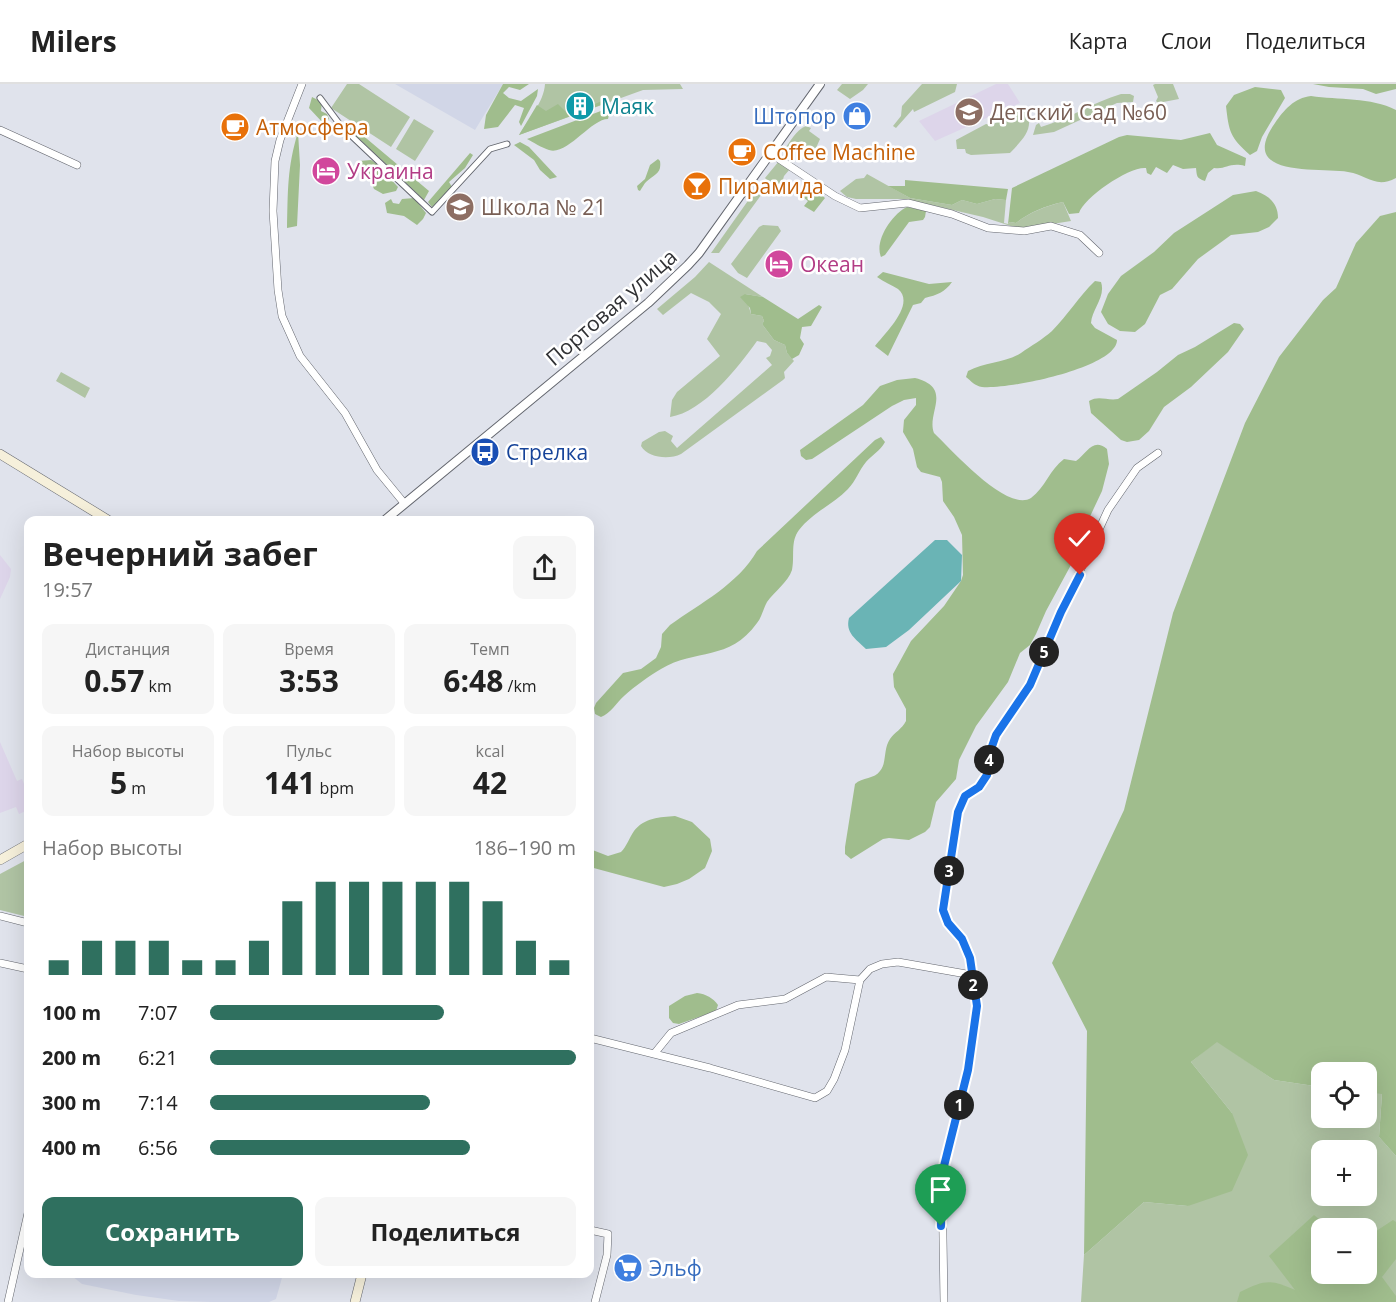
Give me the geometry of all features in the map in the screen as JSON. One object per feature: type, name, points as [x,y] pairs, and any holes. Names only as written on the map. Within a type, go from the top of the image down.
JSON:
[{"type":"main road","points":[[0,454],[101,516]]},
{"type":"main road","points":[[0,860],[24,846]]},
{"type":"main road","points":[[355,1302],[361,1278]]},
{"type":"street","points":[[302,84],[276,156],[273,211],[277,282],[282,316],[300,356],[345,413],[377,470],[404,504]]},
{"type":"street","name":"Портовая улица","points":[[390,516],[658,294],[699,253],[820,84]]},
{"type":"street","points":[[320,98],[342,126],[432,212],[490,149],[507,144]]},
{"type":"street","points":[[0,130],[77,165]]},
{"type":"street","points":[[770,153],[835,196],[860,208],[908,203],[952,214],[988,228],[1024,231],[1051,226],[1080,235],[1099,253]]},
{"type":"street","points":[[944,1302],[942,1174],[968,1070],[977,1006],[970,958],[962,939],[948,923],[943,910],[958,812],[965,796],[979,787],[987,775],[989,755],[996,735],[1030,685],[1108,510],[1137,468],[1158,453]]},
{"type":"street","points":[[0,916],[24,921]]},
{"type":"street","points":[[0,963],[24,968]]},
{"type":"street","points":[[594,1039],[710,1068],[815,1098],[827,1091],[834,1079],[845,1050],[860,980],[870,969],[882,964],[898,963],[972,975]]},
{"type":"street","points":[[654,1054],[670,1033],[738,1005],[785,999],[826,977],[860,980]]},
{"type":"street","points":[[8,1302],[24,1231]]},
{"type":"street","points":[[594,1231],[608,1234],[607,1255],[595,1302]]},
{"type":"shaded area","points":[[395,84],[503,84],[475,130]]},
{"type":"shaded area","name":"Детский Сад №60","points":[[996,84],[1008,84],[1020,103],[935,141],[919,121]]},
{"type":"shaded area","points":[[0,555],[11,569],[10,577],[0,599]]},
{"type":"shaded area","points":[[0,742],[17,781],[22,779],[24,784],[24,812],[19,814],[16,807],[0,813]]},
{"type":"shaded area","points":[[74,1278],[282,1278],[276,1299],[269,1302],[179,1301],[82,1284]]},
{"type":"green space","points":[[347,84],[359,84],[410,117],[391,147],[331,108]]},
{"type":"green space","points":[[503,84],[529,84],[520,90],[509,87],[503,93],[509,98],[521,101],[538,89],[537,96],[521,126],[519,122],[524,108],[515,105],[498,127],[484,129],[486,115]]},
{"type":"green space","points":[[545,84],[680,84],[683,89],[643,90],[519,135],[539,104]]},
{"type":"green space","points":[[842,84],[868,84],[850,99],[837,90]]},
{"type":"green space","points":[[922,84],[957,84],[955,92],[914,112],[913,109],[896,128],[893,126],[901,116],[902,106]]},
{"type":"green space","points":[[1173,84],[1179,99],[1158,103],[1153,85]]},
{"type":"green space","points":[[1313,84],[1396,84],[1396,89],[1376,94],[1363,89]]},
{"type":"green space","points":[[1255,87],[1281,90],[1285,98],[1262,137],[1257,151],[1250,155],[1232,134],[1226,106],[1234,95]]},
{"type":"green space","points":[[1121,94],[1134,96],[1133,102],[1117,103],[1054,132],[1033,135],[1039,123],[1041,127],[1051,124]]},
{"type":"green space","points":[[1311,96],[1365,101],[1396,110],[1396,178],[1377,182],[1348,172],[1286,167],[1273,162],[1266,154],[1266,141],[1275,123],[1290,105],[1299,99]]},
{"type":"green space","points":[[312,97],[322,102],[321,111],[327,114],[329,119],[323,123],[309,108]]},
{"type":"green space","points":[[604,100],[606,103],[519,135],[537,105],[546,111],[558,104],[566,112],[581,110]]},
{"type":"green space","points":[[1024,106],[1029,126],[1024,137],[1010,153],[971,155],[966,153],[965,149],[957,149],[956,140],[986,124],[992,125]]},
{"type":"green space","points":[[606,109],[608,119],[594,125],[563,148],[549,150],[527,139]]},
{"type":"green space","points":[[414,119],[434,131],[415,161],[396,149]]},
{"type":"green space","points":[[806,126],[811,128],[809,131],[820,139],[816,153],[801,151],[797,148],[791,153],[785,152],[784,150],[794,136]]},
{"type":"green space","points":[[354,128],[429,191],[424,200],[350,130]]},
{"type":"green space","points":[[298,132],[300,165],[297,226],[287,228],[290,168]]},
{"type":"green space","points":[[1210,133],[1217,145],[1246,158],[1245,166],[1214,168],[1208,173],[1205,181],[1200,179],[1196,168],[1183,169],[1173,165],[1167,173],[1156,167],[1151,175],[1147,173],[1146,168],[1139,169],[1119,177],[1098,191],[1079,213],[1069,214],[1063,202],[1038,210],[1016,223],[1008,224],[1012,188],[1119,137],[1127,135],[1181,140]]},
{"type":"green space","points":[[520,142],[529,147],[557,177],[550,179],[540,170],[534,160],[514,145]]},
{"type":"green space","points":[[470,153],[473,155],[465,168],[449,182],[452,187],[432,207],[428,202]]},
{"type":"green space","points":[[658,159],[660,161],[659,171],[646,182],[640,191],[638,190],[637,186],[645,179],[650,165]]},
{"type":"green space","points":[[371,160],[398,187],[396,191],[383,194],[374,189],[366,169],[358,166],[359,161]]},
{"type":"green space","points":[[779,161],[790,169],[782,183],[773,186],[765,178]]},
{"type":"green space","points":[[867,174],[910,198],[952,205],[962,200],[977,204],[995,199],[1006,200],[1004,223],[1008,224],[1016,223],[1050,205],[1063,202],[1071,221],[1027,228],[1014,227],[983,217],[905,199],[856,199],[847,197],[840,191]]},
{"type":"green space","points":[[905,180],[1008,189],[1006,200],[995,199],[977,204],[962,200],[952,205],[910,198],[888,186],[905,186]]},
{"type":"green space","points":[[809,184],[825,198],[814,212],[804,206],[808,201],[800,195]]},
{"type":"green space","points":[[757,188],[764,191],[719,253],[711,253]]},
{"type":"green space","points":[[1256,191],[1269,198],[1276,208],[1278,218],[1269,227],[1258,232],[1231,235],[1198,259],[1172,289],[1160,295],[1145,324],[1135,332],[1120,331],[1108,324],[1101,312],[1108,294],[1121,276],[1154,252],[1174,233],[1233,195]]},
{"type":"green space","points":[[414,198],[426,213],[417,225],[404,216],[387,213],[385,203],[391,199],[393,203],[399,204],[402,199]]},
{"type":"green space","points":[[907,207],[926,211],[925,217],[923,220],[909,222],[885,255],[881,257],[879,251],[882,236],[890,222]]},
{"type":"green space","points":[[1396,212],[1396,1156],[1379,1137],[1382,1094],[1377,1093],[1377,1062],[1311,1062],[1311,1086],[1274,1080],[1217,1042],[1191,1062],[1232,1113],[1248,1155],[1232,1191],[1188,1206],[1144,1202],[1084,1255],[1087,1031],[1052,963],[1124,810],[1173,613],[1245,423],[1279,357],[1323,300],[1336,288],[1356,243],[1380,216]]},
{"type":"green space","points":[[778,226],[781,231],[747,278],[738,273],[731,264],[759,227]]},
{"type":"green space","points":[[709,262],[763,297],[745,294],[751,314],[762,316],[764,321],[762,324],[774,340],[785,345],[787,353],[794,361],[784,372],[783,380],[681,454],[665,457],[654,455],[644,450],[641,446],[642,442],[665,431],[673,436],[671,441],[677,448],[772,365],[766,358],[770,356],[772,350],[766,343],[757,341],[730,376],[707,398],[695,407],[670,417],[672,400],[677,392],[720,356],[707,339],[721,314],[709,302],[691,293],[663,315],[657,309]]},
{"type":"green space","points":[[883,272],[929,284],[952,282],[940,293],[913,305],[888,356],[875,346],[897,318],[901,310],[903,295],[898,289],[877,277]]},
{"type":"green space","points":[[1095,281],[1101,282],[1102,293],[1091,323],[1095,328],[1117,340],[1112,350],[1099,360],[1058,375],[1013,385],[982,387],[966,377],[968,371],[1015,356],[1045,337]]},
{"type":"green space","points":[[745,294],[763,297],[798,319],[819,305],[822,307],[811,326],[802,327],[800,338],[804,344],[799,355],[792,359],[785,345],[774,340],[762,324],[764,321],[762,316],[751,314],[750,308],[740,297]]},
{"type":"green space","points":[[1234,323],[1240,324],[1244,329],[1228,352],[1191,387],[1164,407],[1149,431],[1139,440],[1127,442],[1121,440],[1091,413],[1089,401],[1096,398],[1118,399],[1178,355]]},
{"type":"green space","points":[[61,372],[90,388],[85,398],[56,381]]},
{"type":"green space","points":[[915,378],[927,382],[936,395],[932,425],[934,433],[980,477],[1008,496],[1021,500],[1031,498],[1064,459],[1076,461],[1094,445],[1107,449],[1109,464],[1102,491],[1072,563],[1030,645],[1020,653],[1008,682],[976,726],[959,760],[956,779],[936,802],[930,827],[909,840],[883,839],[851,859],[845,854],[845,847],[855,784],[878,774],[884,764],[888,743],[906,721],[906,709],[894,687],[893,674],[911,641],[944,606],[961,581],[963,575],[962,535],[943,501],[940,477],[921,472],[917,467],[913,449],[903,432],[904,420],[916,405],[916,398],[904,400],[892,406],[812,459],[806,460],[801,456],[800,450],[863,405],[880,386],[897,380]]},
{"type":"green space","points":[[881,437],[885,442],[864,465],[851,486],[799,530],[795,539],[790,574],[767,602],[759,621],[746,635],[724,649],[687,658],[661,669],[633,689],[605,715],[601,717],[595,714],[596,703],[623,673],[641,669],[656,658],[661,647],[662,634],[670,625],[729,583],[749,563],[757,551],[875,440]]},
{"type":"green space","points":[[675,816],[692,822],[710,839],[712,851],[705,868],[689,879],[664,887],[594,868],[594,851],[608,856],[621,852],[638,827],[658,818]]},
{"type":"green space","points":[[24,861],[24,916],[0,910],[0,874]]},
{"type":"green space","points":[[697,993],[714,1000],[718,1005],[716,1011],[679,1024],[673,1023],[669,1018],[669,1006],[685,996]]},
{"type":"green space","points":[[1217,1041],[1274,1080],[1311,1086],[1311,1128],[1377,1128],[1377,1093],[1382,1093],[1379,1137],[1396,1156],[1396,1302],[1081,1302],[1084,1255],[1144,1202],[1188,1206],[1232,1113],[1191,1062]]},
{"type":"green space","points":[[1314,1215],[1318,1218],[1311,1218],[1311,1284],[1377,1284],[1377,1230],[1393,1220],[1396,1222],[1396,1259],[1382,1277],[1396,1296],[1396,1302],[1237,1302],[1240,1292],[1262,1283],[1279,1284],[1295,1290],[1269,1256]]},
{"type":"water","points":[[935,540],[947,540],[962,555],[961,581],[909,630],[886,647],[866,649],[850,632],[849,618]]},
{"type":"place","name":"Маяк","points":[[580,106]]},
{"type":"place","name":"Детский Сад №60","points":[[969,112]]},
{"type":"place","name":"Штопор","points":[[857,116]]},
{"type":"place","name":"Атмосфера","points":[[235,127]]},
{"type":"place","name":"Coffee Machine","points":[[742,152]]},
{"type":"place","name":"Украина","points":[[326,171]]},
{"type":"place","name":"Пирамида","points":[[697,186]]},
{"type":"place","name":"Школа № 21","points":[[460,207]]},
{"type":"place","name":"Океан","points":[[779,264]]},
{"type":"place","name":"Стрелка","points":[[485,452]]},
{"type":"place","name":"Эльф","points":[[628,1268]]},
{"type":"route","points":[[941,1226],[942,1174],[968,1070],[977,1006],[970,958],[962,939],[948,923],[943,910],[958,812],[965,796],[979,787],[987,775],[989,755],[996,735],[1030,685],[1061,612],[1080,575]]}]
